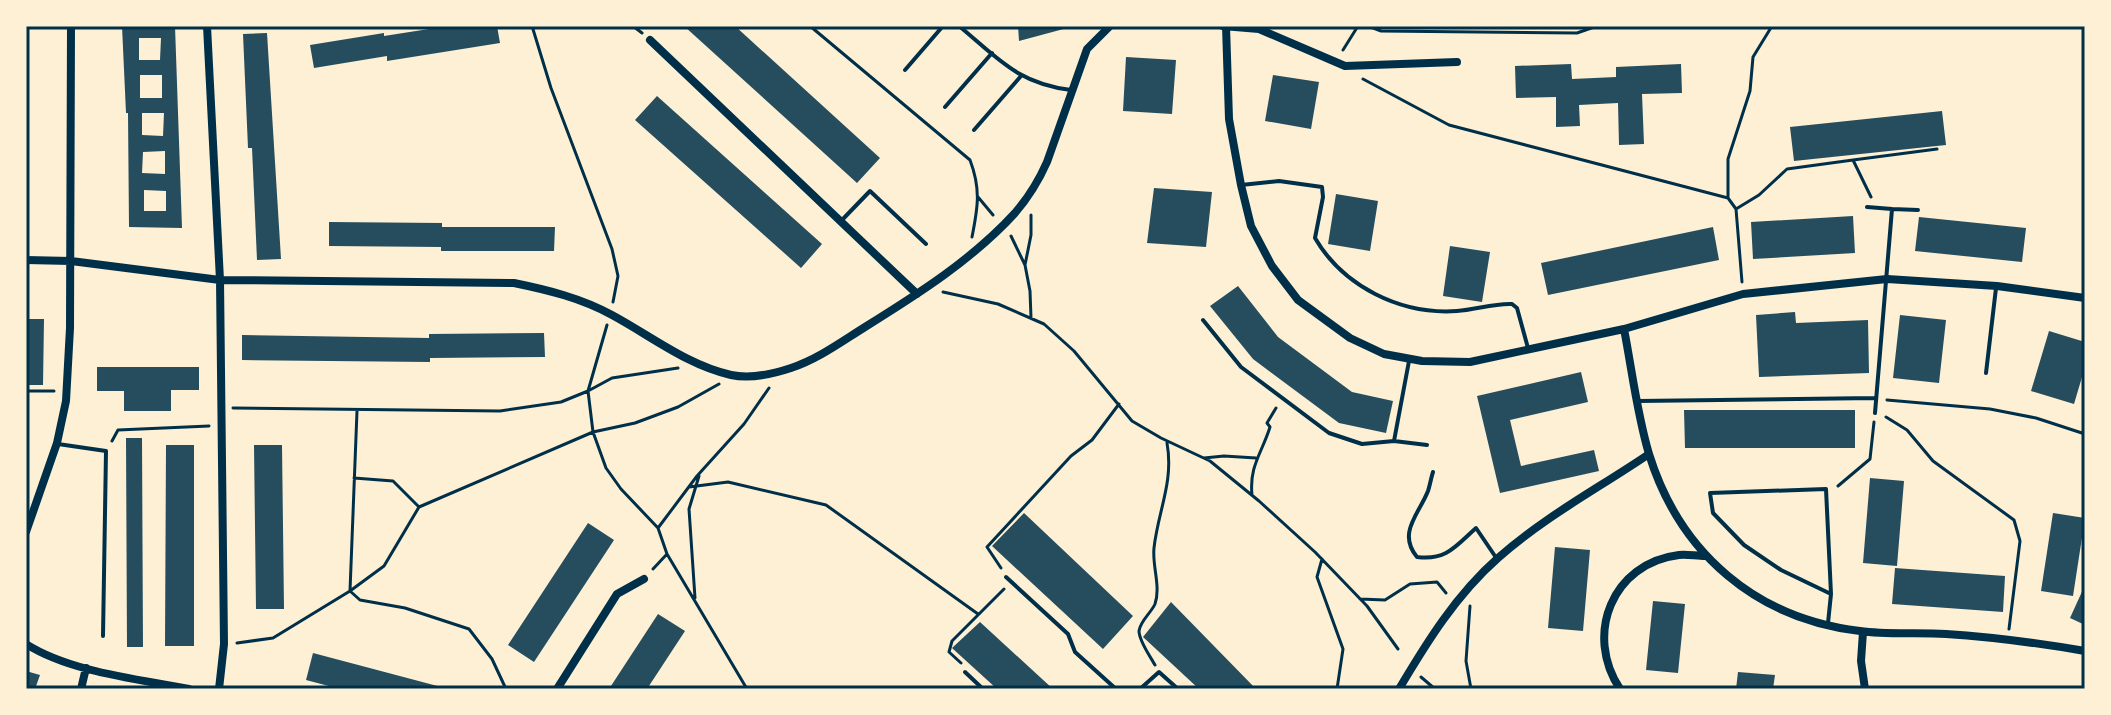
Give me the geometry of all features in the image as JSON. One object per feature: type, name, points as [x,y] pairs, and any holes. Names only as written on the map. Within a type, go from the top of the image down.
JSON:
[{"type":"street","points":[[26,532],[57,443],[66,401],[70,353],[71,26]]},
{"type":"street","points":[[207,26],[220,280],[224,644],[219,689]]},
{"type":"street","points":[[26,260],[71,261],[220,280],[514,283],[561,293],[610,313],[662,346],[692,361],[733,375],[791,368],[821,355],[932,284],[968,256],[1022,203],[1047,162],[1087,49],[1110,26]]},
{"type":"street","points":[[1457,62],[1345,66],[1277,35],[1259,29],[1225,26],[1229,119],[1251,226],[1272,266],[1298,300],[1350,338],[1384,354],[1409,359],[1470,362],[1624,329],[1743,294],[1887,279],[1997,286],[2085,298]]},
{"type":"street","points":[[650,40],[917,294]]},
{"type":"street","points":[[1624,329],[1649,454],[1668,502],[1705,556],[1748,590],[1782,612],[1828,626],[1863,632],[1908,631],[2007,638],[2085,651]]},
{"type":"street","points":[[1399,689],[1436,627],[1497,559],[1546,520],[1649,454]]},
{"type":"street","points":[[1620,689],[1607,668],[1602,639],[1607,612],[1620,591],[1634,575],[1650,564],[1681,555],[1705,556]]},
{"type":"street","points":[[557,689],[617,594],[644,579]]},
{"type":"street","points":[[1863,632],[1861,661],[1865,689]]},
{"type":"street","points":[[26,644],[36,651],[86,668],[189,689]]},
{"type":"street","points":[[81,689],[86,668]]},
{"type":"lane","points":[[905,70],[943,26]]},
{"type":"lane","points":[[959,26],[1021,76],[1044,87],[1071,90]]},
{"type":"lane","points":[[945,107],[992,53]]},
{"type":"lane","points":[[974,130],[1021,76]]},
{"type":"lane","points":[[1241,185],[1279,181],[1322,187],[1315,238],[1326,257],[1346,275],[1372,293],[1396,304],[1449,312],[1512,304],[1517,308],[1529,351]]},
{"type":"lane","points":[[840,222],[870,191],[926,244]]},
{"type":"lane","points":[[1867,207],[1918,210]]},
{"type":"lane","points":[[1875,413],[1892,209]]},
{"type":"lane","points":[[1986,373],[1997,286]]},
{"type":"lane","points":[[1203,320],[1241,367],[1329,433],[1362,444],[1394,441],[1427,445]]},
{"type":"lane","points":[[1394,441],[1409,359]]},
{"type":"lane","points":[[1638,401],[1875,398]]},
{"type":"lane","points":[[57,443],[106,451],[103,636]]},
{"type":"lane","points":[[1433,472],[1428,491],[1409,525],[1412,551],[1417,557],[1443,557],[1476,528],[1497,559]]},
{"type":"lane","points":[[1828,626],[1831,594],[1826,489],[1710,493],[1713,513],[1744,545],[1781,570],[1831,594]]},
{"type":"lane","points":[[1006,577],[1068,634],[1075,652],[1116,689]]},
{"type":"lane","points":[[965,672],[983,689]]},
{"type":"lane","points":[[1140,689],[1159,672],[1178,689]]},
{"type":"path","points":[[532,26],[551,88],[612,249],[618,276],[588,391],[593,432],[606,468],[621,489],[658,528],[667,554],[747,689]]},
{"type":"path","points":[[810,26],[970,160],[978,181],[978,206],[968,256]]},
{"type":"path","points":[[1335,64],[1358,26]]},
{"type":"path","points":[[1368,26],[1381,31],[1577,33],[1597,26]]},
{"type":"path","points":[[1743,294],[1736,209],[1728,198],[1728,159],[1750,91],[1753,57],[1772,26]]},
{"type":"path","points":[[1345,66],[1373,85],[1449,125],[1728,198]]},
{"type":"path","points":[[1736,209],[1759,195],[1787,169],[1937,149]]},
{"type":"path","points":[[1853,160],[1877,207]]},
{"type":"path","points":[[1022,203],[1031,213],[1031,235],[1025,265],[1031,318]]},
{"type":"path","points":[[932,284],[947,295],[998,304],[1044,324],[1074,351],[1132,421],[1203,458],[1252,495],[1322,559],[1360,599],[1398,649]]},
{"type":"path","points":[[221,408],[500,411],[561,402],[612,378],[679,368],[692,361]]},
{"type":"path","points":[[658,528],[700,473],[744,424],[768,390],[772,372]]},
{"type":"path","points":[[224,644],[273,638],[350,591],[384,566],[419,507],[593,432],[635,423],[678,407],[733,375]]},
{"type":"path","points":[[26,391],[54,390],[54,398]]},
{"type":"path","points":[[1875,398],[1990,409],[2036,418],[2085,434]]},
{"type":"path","points":[[1252,495],[1252,469],[1263,449],[1270,416],[1283,399]]},
{"type":"path","points":[[959,662],[949,652],[952,641],[1005,588],[1006,577],[987,547],[1071,456],[1092,440],[1119,404]]},
{"type":"path","points":[[350,591],[357,411]]},
{"type":"path","points":[[1826,489],[1838,486],[1870,459],[1875,413],[1907,430],[1933,461],[2014,520],[2020,541],[2007,638]]},
{"type":"path","points":[[106,451],[118,430],[221,426]]},
{"type":"path","points":[[1159,672],[1139,635],[1154,605],[1156,591],[1154,549],[1169,474],[1166,441]]},
{"type":"path","points":[[1203,458],[1256,458]]},
{"type":"path","points":[[695,602],[689,509],[700,473]]},
{"type":"path","points":[[354,478],[393,481],[419,507]]},
{"type":"path","points":[[689,487],[728,482],[826,505],[978,614]]},
{"type":"path","points":[[644,579],[667,554]]},
{"type":"path","points":[[1322,559],[1317,577],[1343,649],[1337,689]]},
{"type":"path","points":[[1360,599],[1385,600],[1410,584],[1437,582],[1455,604]]},
{"type":"path","points":[[350,591],[360,600],[405,608],[469,629],[492,659],[506,689]]},
{"type":"path","points":[[1462,596],[1470,606],[1466,661],[1471,689]]},
{"type":"path","points":[[1421,677],[1435,689]]},
{"type":"building","points":[[122,26],[175,26],[182,228],[129,227]],"holes":[[[139,38],[161,38],[160,60],[139,60]],[[140,75],[162,75],[162,98],[140,98]],[[142,113],[164,113],[163,136],[142,135]],[[165,151],[165,174],[142,173],[143,152]],[[144,190],[166,191],[166,211],[144,211]]]},
{"type":"building","points":[[448,26],[497,26],[500,43],[387,61],[387,56],[314,68],[310,45]]},
{"type":"building","points":[[684,26],[735,26],[880,158],[857,183]]},
{"type":"building","points":[[1018,26],[1071,26],[1071,27],[1019,41]]},
{"type":"building","points":[[267,33],[281,259],[257,260],[243,34]]},
{"type":"building","points":[[1126,57],[1176,60],[1172,114],[1123,111]]},
{"type":"building","points":[[1571,64],[1572,79],[1616,77],[1616,67],[1681,64],[1682,93],[1642,94],[1644,144],[1619,145],[1618,103],[1579,105],[1580,126],[1556,127],[1556,97],[1516,98],[1515,66]]},
{"type":"building","points":[[1273,75],[1319,82],[1311,129],[1265,121]]},
{"type":"building","points":[[657,96],[822,244],[801,268],[635,120]]},
{"type":"building","points":[[1942,111],[1946,145],[1794,161],[1790,127]]},
{"type":"building","points":[[1154,188],[1212,192],[1206,247],[1147,243]]},
{"type":"building","points":[[1336,194],[1378,201],[1370,251],[1328,244]]},
{"type":"building","points":[[1853,216],[1855,253],[1753,259],[1751,222]]},
{"type":"building","points":[[1919,217],[2026,228],[2022,262],[1915,251]]},
{"type":"building","points":[[329,222],[442,223],[442,227],[555,227],[554,251],[441,251],[441,247],[329,246]]},
{"type":"building","points":[[1713,227],[1719,260],[1548,295],[1541,263]]},
{"type":"building","points":[[1450,246],[1490,252],[1482,302],[1443,296]]},
{"type":"building","points":[[1238,286],[1278,337],[1352,392],[1393,401],[1386,433],[1339,423],[1253,359],[1210,306]]},
{"type":"building","points":[[1795,312],[1796,323],[1868,320],[1869,373],[1759,377],[1756,315]]},
{"type":"building","points":[[1900,315],[1946,320],[1939,383],[1893,378]]},
{"type":"building","points":[[26,319],[44,319],[43,385],[27,385]]},
{"type":"building","points":[[2049,331],[2085,342],[2085,367],[2074,404],[2031,391]]},
{"type":"building","points":[[544,333],[545,357],[430,358],[430,362],[242,360],[242,335],[429,338],[429,334]]},
{"type":"building","points":[[97,367],[199,367],[199,390],[171,390],[171,411],[124,411],[124,391],[97,391]]},
{"type":"building","points":[[1581,372],[1588,402],[1510,420],[1521,466],[1594,450],[1599,471],[1500,493],[1477,396]]},
{"type":"building","points":[[1684,410],[1855,410],[1855,448],[1685,448]]},
{"type":"building","points":[[126,438],[142,438],[143,647],[127,647]]},
{"type":"building","points":[[166,445],[194,445],[194,646],[165,646]]},
{"type":"building","points":[[254,445],[282,445],[284,609],[256,609]]},
{"type":"building","points":[[1870,478],[1904,481],[1897,566],[1863,563]]},
{"type":"building","points":[[1024,513],[1133,616],[1103,649],[992,546]]},
{"type":"building","points":[[2053,513],[2085,518],[2073,596],[2041,591]]},
{"type":"building","points":[[588,523],[614,540],[534,662],[508,645]]},
{"type":"building","points":[[1555,547],[1590,550],[1583,631],[1548,628]]},
{"type":"building","points":[[1895,568],[2005,576],[2003,612],[1892,604]]},
{"type":"building","points":[[2085,585],[2085,625],[2070,618]]},
{"type":"building","points":[[1653,601],[1685,604],[1678,673],[1646,670]]},
{"type":"building","points":[[1171,602],[1256,689],[1199,689],[1143,637]]},
{"type":"building","points":[[658,614],[685,631],[647,689],[609,689]]},
{"type":"building","points":[[980,622],[1053,689],[997,689],[952,648]]},
{"type":"building","points":[[313,653],[445,688],[340,689],[306,680]]},
{"type":"building","points":[[26,671],[40,675],[35,689],[26,689]]},
{"type":"building","points":[[1738,672],[1775,675],[1773,689],[1736,689]]}]
